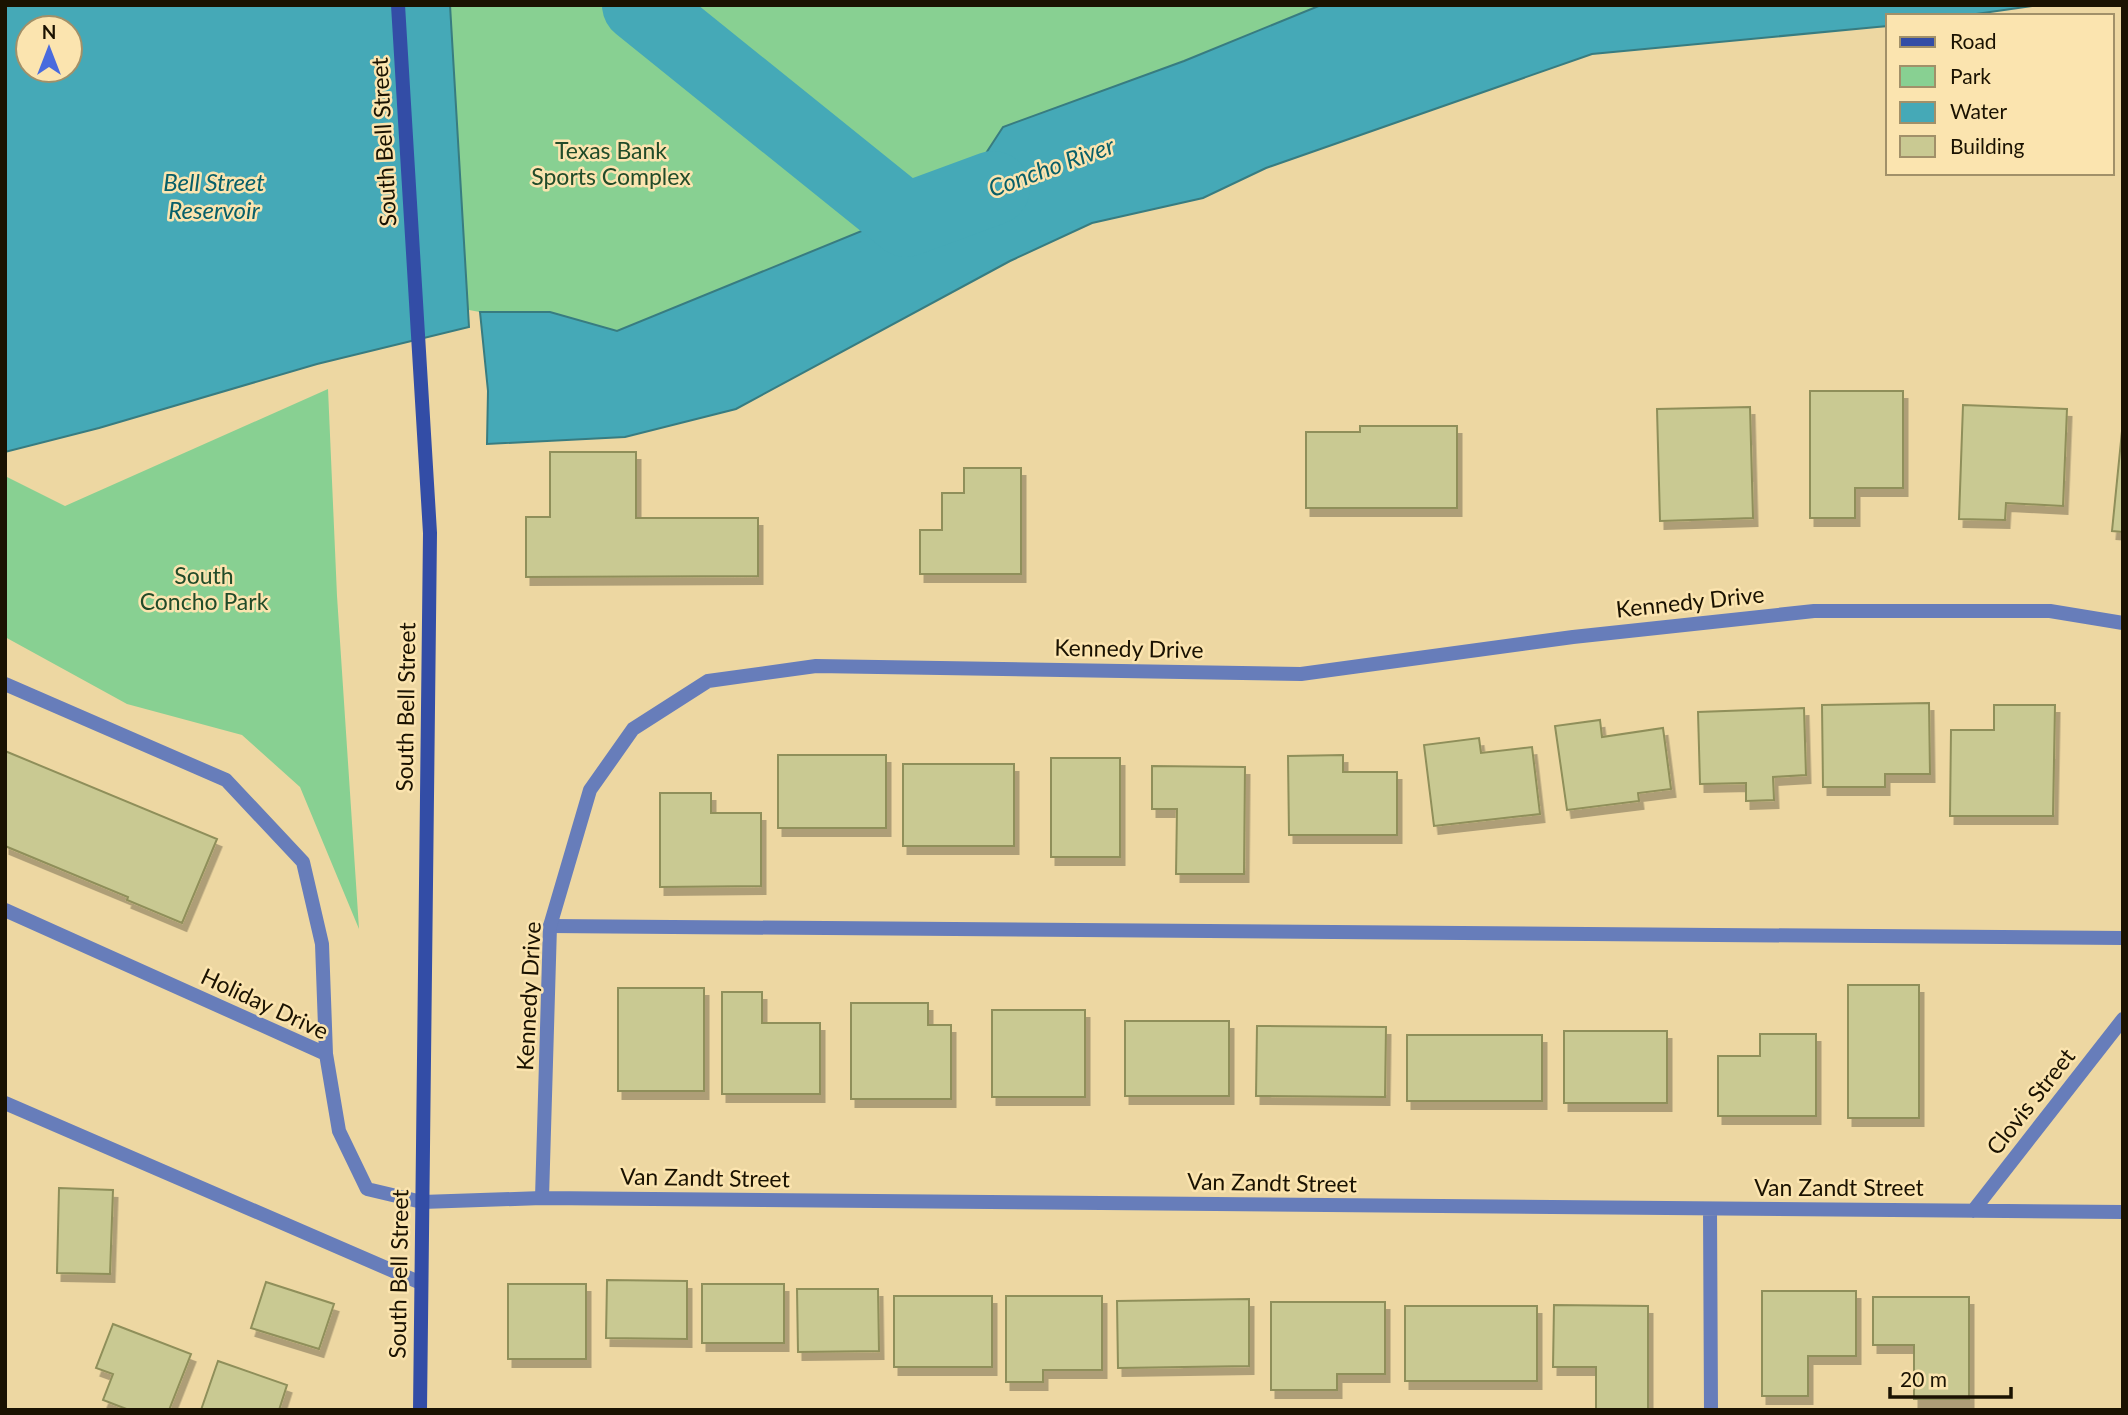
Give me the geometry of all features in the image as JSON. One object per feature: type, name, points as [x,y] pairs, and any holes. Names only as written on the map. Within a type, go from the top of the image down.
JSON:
[{"type":"main road","name":"South Bell Street","points":[[398,5],[430,533],[419,1410]]},
{"type":"street","name":"Kennedy Drive","points":[[542,1198],[551,926],[590,790],[633,729],[708,681],[816,666],[1301,674],[1573,637],[1814,611],[2050,611],[2123,623]]},
{"type":"street","points":[[5,684],[226,780],[303,862],[322,944],[326,1054]]},
{"type":"street","name":"Holiday Drive","points":[[5,910],[326,1054],[338,1131],[367,1189],[422,1202]]},
{"type":"street","points":[[551,926],[2123,938]]},
{"type":"street","name":"Clovis Street","points":[[1973,1211],[2123,1019]]},
{"type":"street","points":[[5,1103],[421,1283]]},
{"type":"street","name":"Van Zandt Street","points":[[422,1202],[542,1198],[2123,1212]]},
{"type":"street","points":[[1710,1209],[1711,1410]]},
{"type":"green space","name":"Texas Bank Sports Complex","points":[[350,5],[1521,5],[617,331],[551,312],[480,312],[359,290]]},
{"type":"green space","name":"South Concho Park","points":[[328,389],[337,596],[359,929],[300,787],[242,735],[127,704],[5,637],[5,476],[65,506]]},
{"type":"water","name":"Bell Street Reservoir","points":[[5,5],[450,5],[469,327],[317,364],[99,428],[5,452]]},
{"type":"water","points":[[1321,5],[2039,5],[1976,14],[1886,14],[1886,26],[1592,54],[1266,168],[1203,198],[1092,223],[1010,261],[736,409],[625,437],[487,444],[488,391],[480,312],[550,312],[617,331],[962,190],[1003,127],[1184,61]]},
{"type":"building","points":[[1810,391],[1903,391],[1903,488],[1855,488],[1855,518],[1810,518]]},
{"type":"building","points":[[1963,405],[2067,409],[2063,506],[2006,503],[2005,520],[1959,519]]},
{"type":"building","points":[[1750,407],[1753,518],[1660,521],[1657,409]]},
{"type":"building","points":[[2123,421],[2123,532],[2112,531]]},
{"type":"building","points":[[1360,426],[1457,426],[1457,508],[1306,508],[1306,432],[1360,432]]},
{"type":"building","points":[[550,452],[636,452],[636,518],[758,518],[758,576],[526,577],[526,517],[550,517]]},
{"type":"building","points":[[964,468],[1021,468],[1021,574],[920,574],[920,530],[942,530],[942,493],[964,493]]},
{"type":"building","points":[[1929,703],[1930,774],[1885,774],[1885,787],[1823,787],[1822,705]]},
{"type":"building","points":[[1994,705],[2055,705],[2053,816],[1950,816],[1951,730],[1994,730]]},
{"type":"building","points":[[1804,708],[1806,775],[1773,777],[1774,800],[1746,801],[1746,783],[1700,784],[1698,712]]},
{"type":"building","points":[[1600,720],[1602,737],[1663,728],[1671,789],[1638,793],[1639,801],[1567,810],[1555,726]]},
{"type":"building","points":[[1479,738],[1481,753],[1532,747],[1540,814],[1434,826],[1424,745]]},
{"type":"building","points":[[5,751],[217,839],[182,923],[127,900],[128,897],[5,846]]},
{"type":"building","points":[[778,755],[886,755],[886,828],[778,828]]},
{"type":"building","points":[[1343,755],[1343,772],[1397,772],[1397,835],[1289,835],[1288,756]]},
{"type":"building","points":[[1051,758],[1120,758],[1120,857],[1051,857]]},
{"type":"building","points":[[903,764],[1014,764],[1014,846],[903,846]]},
{"type":"building","points":[[1152,766],[1245,767],[1244,874],[1176,874],[1177,809],[1152,809]]},
{"type":"building","points":[[660,793],[711,793],[711,813],[761,813],[761,886],[660,887]]},
{"type":"building","points":[[1848,985],[1919,985],[1919,1118],[1848,1118]]},
{"type":"building","points":[[618,988],[704,988],[704,1091],[618,1091]]},
{"type":"building","points":[[722,992],[762,992],[762,1023],[820,1023],[820,1094],[722,1094]]},
{"type":"building","points":[[851,1003],[928,1003],[928,1025],[951,1025],[951,1099],[851,1099]]},
{"type":"building","points":[[992,1010],[1085,1010],[1085,1097],[992,1097]]},
{"type":"building","points":[[1125,1021],[1229,1021],[1229,1096],[1125,1096]]},
{"type":"building","points":[[1257,1026],[1386,1027],[1385,1097],[1256,1096]]},
{"type":"building","points":[[1564,1031],[1667,1031],[1667,1103],[1564,1103]]},
{"type":"building","points":[[1760,1034],[1816,1034],[1816,1116],[1718,1116],[1718,1056],[1760,1056]]},
{"type":"building","points":[[1407,1035],[1542,1035],[1542,1101],[1407,1101]]},
{"type":"building","points":[[59,1188],[113,1190],[110,1274],[57,1273]]},
{"type":"building","points":[[607,1280],[687,1281],[687,1339],[606,1338]]},
{"type":"building","points":[[266,1282],[334,1304],[319,1349],[251,1328]]},
{"type":"building","points":[[508,1284],[586,1284],[586,1359],[508,1359]]},
{"type":"building","points":[[702,1284],[784,1284],[784,1343],[702,1343]]},
{"type":"building","points":[[797,1289],[878,1289],[879,1351],[798,1352]]},
{"type":"building","points":[[1762,1291],[1856,1291],[1856,1356],[1808,1356],[1808,1396],[1762,1396]]},
{"type":"building","points":[[894,1296],[992,1296],[992,1367],[894,1367]]},
{"type":"building","points":[[1006,1296],[1102,1296],[1102,1370],[1043,1370],[1043,1382],[1006,1382]]},
{"type":"building","points":[[1873,1297],[1969,1297],[1969,1399],[1914,1399],[1914,1345],[1873,1345]]},
{"type":"building","points":[[1249,1299],[1249,1366],[1118,1368],[1117,1301]]},
{"type":"building","points":[[1271,1302],[1385,1302],[1385,1374],[1337,1374],[1337,1390],[1271,1390]]},
{"type":"building","points":[[1554,1305],[1648,1306],[1648,1410],[1596,1410],[1596,1367],[1553,1367]]},
{"type":"building","points":[[1405,1306],[1537,1306],[1537,1381],[1405,1381]]},
{"type":"building","points":[[113,1324],[191,1354],[169,1410],[129,1410],[103,1400],[113,1374],[96,1368]]},
{"type":"building","points":[[218,1361],[287,1385],[279,1410],[201,1410]]},
{"type":"waterway","name":"Concho River","points":[[639,5],[906,220],[993,188]]}]
